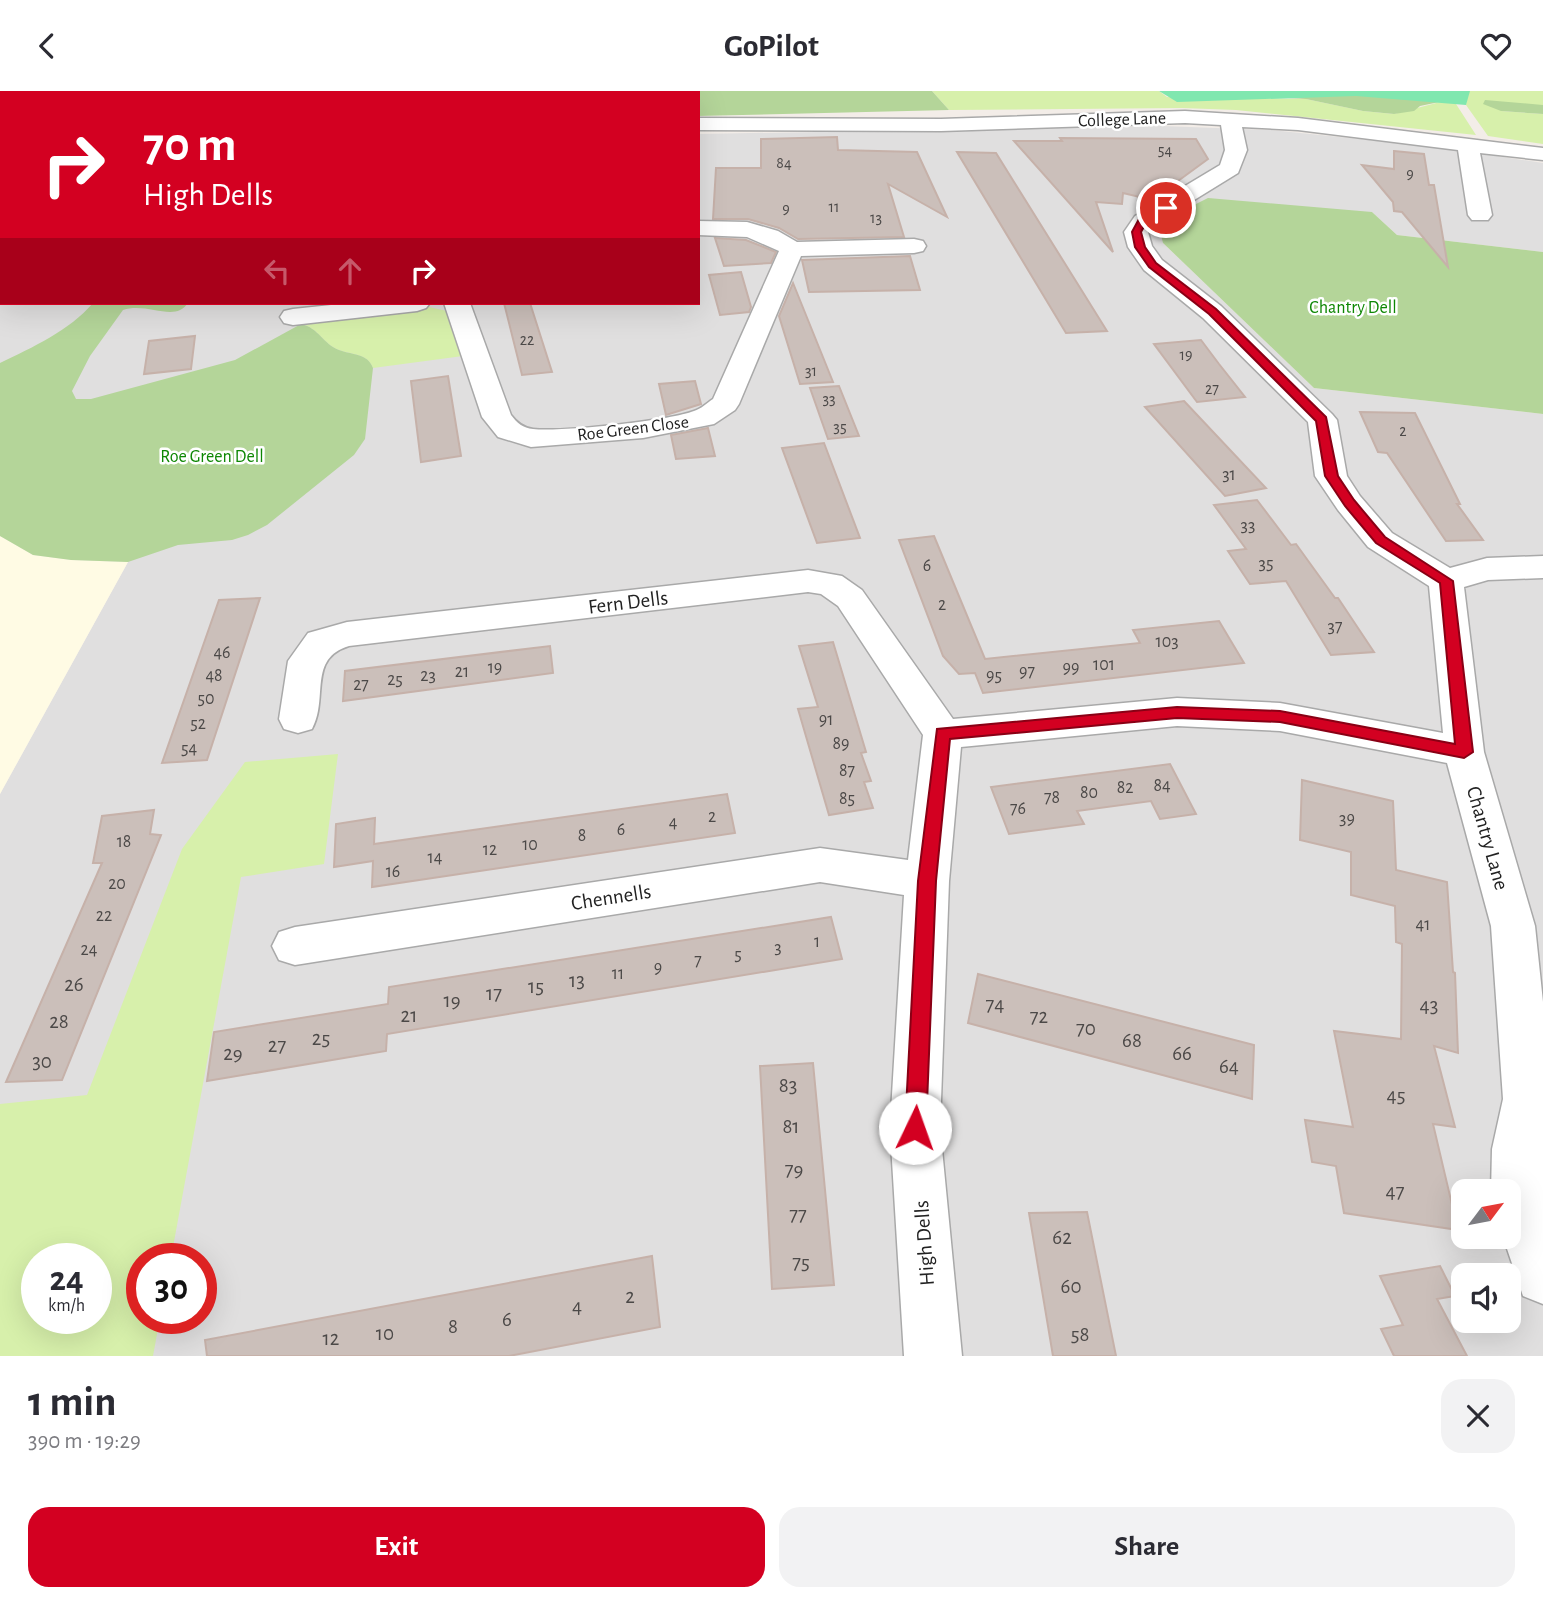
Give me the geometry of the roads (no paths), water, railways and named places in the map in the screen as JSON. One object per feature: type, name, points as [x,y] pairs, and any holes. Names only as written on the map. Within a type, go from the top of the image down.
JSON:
[{"type":"street","name":"College Lane","points":[[700,124],[941,125],[1173,117],[1230,119],[1543,153]]},
{"type":"street","points":[[1230,119],[1236,150],[1230,168],[1214,181],[1143,221],[1136,232],[1140,247],[1153,265],[1212,312],[1322,420],[1331,476],[1349,503],[1380,540],[1446,581],[1487,569],[1543,566]]},
{"type":"street","points":[[1468,144],[1480,215]]},
{"type":"street","points":[[700,228],[738,227],[763,232],[792,249],[914,246]]},
{"type":"street","name":"Roe Green Close","points":[[458,305],[497,418],[508,431],[531,438],[643,429],[704,418],[724,404],[792,249]]},
{"type":"street","points":[[293,317],[399,305]]},
{"type":"street","name":"Fern Dells","points":[[298,719],[306,661],[321,642],[347,634],[808,581],[830,584],[850,598],[943,734]]},
{"type":"street","name":"Chantry Lane","points":[[1446,581],[1464,752],[1513,926],[1536,1103],[1518,1149],[1517,1196],[1543,1276]]},
{"type":"street","points":[[943,734],[1177,712],[1280,716],[1464,752]]},
{"type":"street","name":"High Dells","points":[[933,1356],[915,1128],[927,881],[943,734]]},
{"type":"street","name":"Chennells","points":[[295,946],[820,865],[927,881]]},
{"type":"park label","name":"Chantry Dell","points":[[1353,307]]},
{"type":"park label","name":"Roe Green Dell","points":[[212,456]]}]
